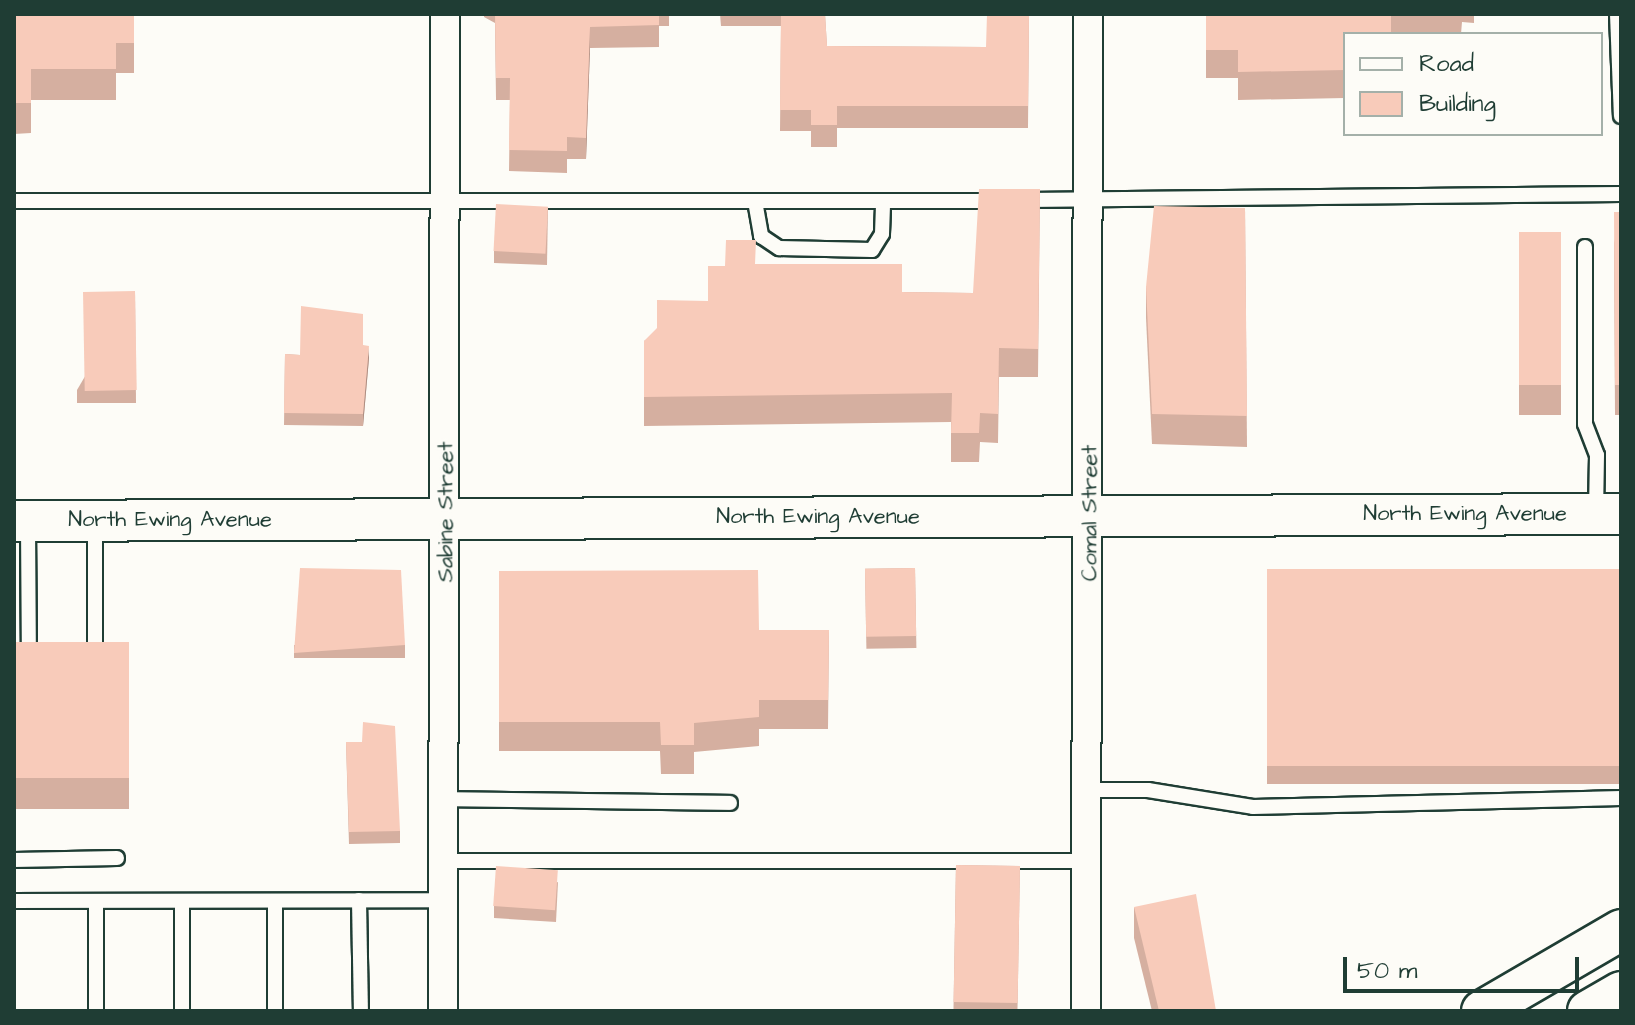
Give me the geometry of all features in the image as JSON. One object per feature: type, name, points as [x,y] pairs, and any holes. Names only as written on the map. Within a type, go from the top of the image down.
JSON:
[{"type":"street","name":"Sabine Street","points":[[443,1011],[448,197],[445,14]]},
{"type":"street","name":"Comal Street","points":[[1086,1011],[1091,515],[1088,14]]},
{"type":"street","name":"North Ewing Avenue","points":[[21,521],[1608,514]]},
{"type":"street","points":[[1482,1011],[1621,930]]},
{"type":"street","points":[[1588,1011],[1621,992]]},
{"type":"lane","points":[[1617,14],[1621,116]]},
{"type":"lane","points":[[14,201],[448,197],[883,201],[1621,194]]},
{"type":"lane","points":[[755,201],[761,236],[779,248],[872,250],[882,234],[883,201]]},
{"type":"lane","points":[[1585,247],[1585,424],[1597,455],[1608,514]]},
{"type":"lane","points":[[95,520],[95,659]]},
{"type":"lane","points":[[21,521],[29,661]]},
{"type":"lane","points":[[1088,790],[1148,790],[1253,807],[1621,798]]},
{"type":"lane","points":[[443,799],[730,803]]},
{"type":"lane","points":[[14,860],[117,858]]},
{"type":"lane","points":[[443,861],[1087,861]]},
{"type":"lane","points":[[359,900],[361,1011]]},
{"type":"lane","points":[[14,901],[443,900]]},
{"type":"lane","points":[[96,901],[96,1011]]},
{"type":"lane","points":[[182,901],[182,1011]]},
{"type":"lane","points":[[275,901],[275,1011]]},
{"type":"building","points":[[14,14],[134,14],[134,43],[116,43],[116,69],[31,69],[31,103],[14,103]]},
{"type":"building","points":[[495,14],[659,14],[659,25],[590,27],[586,138],[567,137],[567,151],[509,150],[510,78],[496,78]]},
{"type":"building","points":[[781,14],[825,14],[827,46],[986,47],[987,14],[1029,14],[1028,106],[837,106],[837,125],[811,125],[811,110],[780,110]]},
{"type":"building","points":[[1206,14],[1391,14],[1391,32],[1343,32],[1343,70],[1238,72],[1238,50],[1206,50]]},
{"type":"building","points":[[979,189],[1040,189],[1038,349],[999,348],[998,414],[980,413],[979,433],[951,433],[952,393],[644,397],[644,341],[657,328],[657,300],[708,301],[708,266],[725,266],[726,240],[756,240],[755,264],[902,264],[902,292],[973,293]]},
{"type":"building","points":[[496,204],[548,207],[545,254],[494,251]]},
{"type":"building","points":[[1154,206],[1245,208],[1247,416],[1152,414],[1146,287]]},
{"type":"building","points":[[1614,212],[1621,212],[1621,385],[1615,385]]},
{"type":"building","points":[[1519,232],[1561,232],[1561,385],[1519,385]]},
{"type":"building","points":[[135,291],[137,390],[85,391],[83,292]]},
{"type":"building","points":[[301,306],[363,314],[363,345],[369,346],[363,414],[284,413],[285,354],[300,355]]},
{"type":"building","points":[[300,568],[401,570],[405,645],[294,653]]},
{"type":"building","points":[[915,568],[916,636],[866,637],[865,569]]},
{"type":"building","points":[[1267,569],[1621,569],[1621,766],[1267,766]]},
{"type":"building","points":[[758,570],[759,630],[829,630],[828,700],[759,700],[759,717],[694,723],[694,745],[661,745],[660,722],[499,722],[499,571]]},
{"type":"building","points":[[14,642],[129,642],[129,778],[14,778]]},
{"type":"building","points":[[363,722],[395,726],[400,831],[349,832],[346,742],[362,742]]},
{"type":"building","points":[[956,865],[1020,866],[1018,1003],[954,1002]]},
{"type":"building","points":[[496,866],[558,870],[555,910],[493,906]]},
{"type":"building","points":[[1196,894],[1216,1011],[1159,1011],[1134,907]]}]
